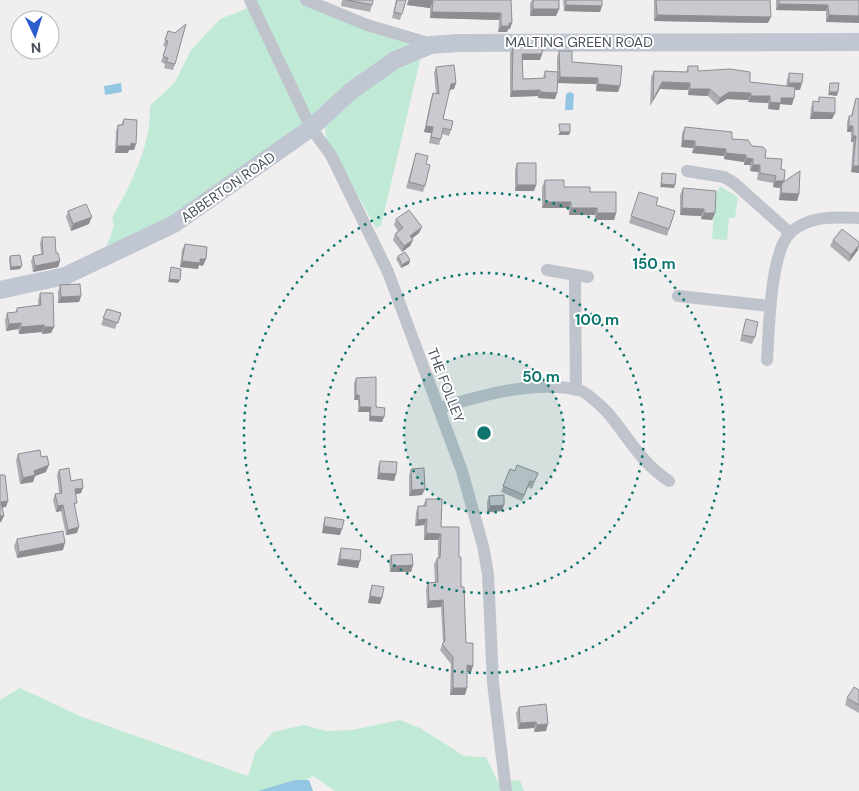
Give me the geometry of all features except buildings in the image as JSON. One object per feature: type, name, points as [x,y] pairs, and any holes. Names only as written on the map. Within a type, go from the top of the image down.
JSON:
[{"type":"street","name":"THE FOLLEY","points":[[250,0],[312,128],[339,170],[388,272],[430,389],[440,408],[472,500],[488,574],[493,683],[506,791]]},
{"type":"street","name":"MALTING GREEN ROAD","points":[[306,0],[367,25],[435,45],[643,41],[859,42]]},
{"type":"street","name":"ABBERTON ROAD","points":[[0,290],[66,276],[174,224],[312,128],[351,91],[395,60],[418,49],[435,45]]},
{"type":"street","points":[[687,171],[719,176],[734,183],[790,233]]},
{"type":"street","points":[[766,360],[770,306],[780,249],[790,233],[813,220],[829,216],[859,218]]},
{"type":"street","points":[[547,270],[588,277]]},
{"type":"street","points":[[575,276],[576,390]]},
{"type":"street","points":[[678,296],[770,306]]},
{"type":"street","points":[[440,408],[489,393],[544,388],[581,390],[607,412],[636,452],[669,481]]},
{"type":"green space","points":[[253,0],[298,0],[357,27],[413,45],[313,116],[310,116]]},
{"type":"green space","points":[[251,7],[303,120],[300,128],[205,195],[103,256],[114,226],[112,218],[133,178],[143,150],[147,136],[150,106],[175,82],[191,50],[220,19]]},
{"type":"green space","points":[[422,52],[381,226],[376,228],[327,140],[326,126],[335,112],[345,103]]},
{"type":"green space","points":[[720,186],[738,197],[735,218],[729,218],[727,240],[712,239],[715,197]]},
{"type":"green space","points":[[20,688],[80,716],[248,776],[255,753],[273,732],[304,725],[326,731],[352,730],[400,720],[420,728],[464,756],[486,757],[498,782],[520,780],[524,791],[335,791],[313,776],[286,791],[0,791],[0,700]]},
{"type":"water","points":[[121,83],[122,92],[105,95],[104,86]]},
{"type":"water","points":[[570,92],[574,94],[573,110],[565,110],[566,94]]},
{"type":"water","points":[[295,780],[309,780],[313,791],[258,791]]}]
